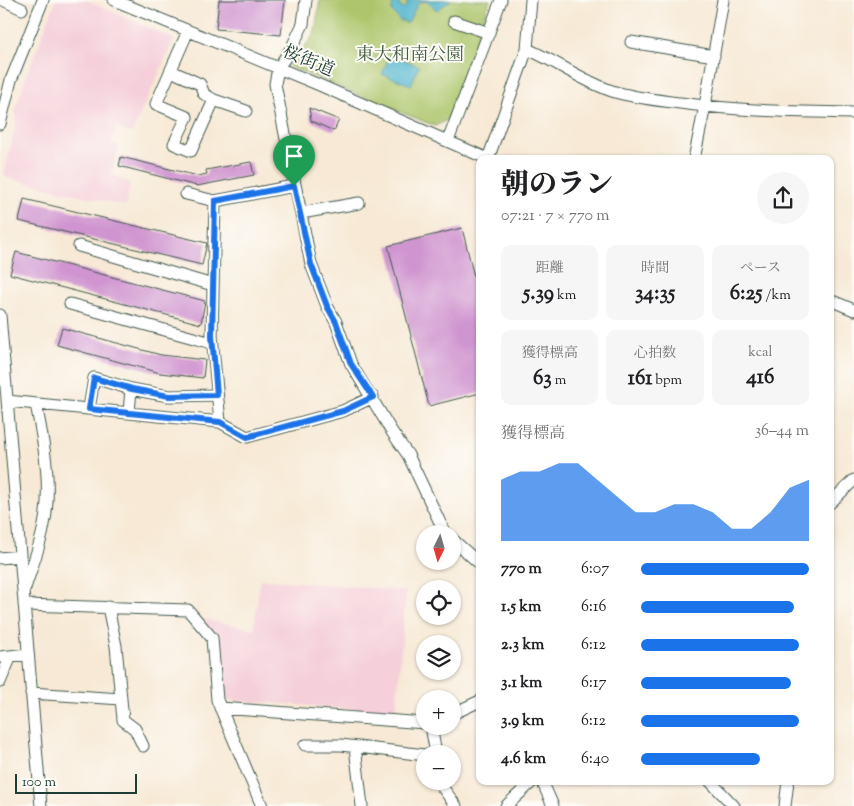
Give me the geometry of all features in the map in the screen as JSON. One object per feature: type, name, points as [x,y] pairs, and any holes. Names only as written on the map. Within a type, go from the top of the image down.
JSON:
[{"type":"street","points":[[3,0],[22,9]]},
{"type":"street","points":[[0,124],[11,80],[43,0]]},
{"type":"street","name":"桜街道","points":[[114,0],[479,155]]},
{"type":"street","points":[[306,0],[303,24],[298,36],[278,68],[275,84],[311,264],[327,306],[336,322],[351,364],[408,455],[441,525]]},
{"type":"street","points":[[448,141],[501,0]]},
{"type":"street","points":[[489,155],[527,49],[531,0]]},
{"type":"street","points":[[695,155],[723,0]]},
{"type":"street","points":[[454,21],[489,33]]},
{"type":"street","points":[[188,32],[156,104],[188,117],[174,144],[191,151],[214,100]]},
{"type":"street","points":[[631,42],[714,56]]},
{"type":"street","points":[[527,49],[612,90],[637,98],[758,111],[854,113]]},
{"type":"street","points":[[171,71],[200,84],[204,94],[214,100],[246,111]]},
{"type":"street","points":[[186,194],[215,201],[294,186]]},
{"type":"street","points":[[215,201],[212,343],[220,422]]},
{"type":"street","points":[[301,213],[359,203]]},
{"type":"street","points":[[79,246],[213,285]]},
{"type":"street","points":[[834,302],[854,310]]},
{"type":"street","points":[[70,304],[212,343]]},
{"type":"street","points":[[0,323],[7,401],[5,441],[20,556],[41,806]]},
{"type":"street","points":[[89,409],[94,378],[132,389],[169,396],[217,395]]},
{"type":"street","points":[[129,413],[132,389]]},
{"type":"street","points":[[7,401],[220,422],[247,437],[343,411],[373,397]]},
{"type":"street","points":[[24,600],[44,529],[47,508],[47,466],[36,404]]},
{"type":"street","points":[[834,499],[854,480]]},
{"type":"street","points":[[461,547],[476,560]]},
{"type":"street","points":[[0,558],[20,556]]},
{"type":"street","points":[[24,600],[108,607],[188,610],[212,638],[217,700],[262,806]]},
{"type":"street","points":[[108,607],[116,646],[124,720],[135,729],[143,746]]},
{"type":"street","points":[[0,682],[6,656],[28,654]]},
{"type":"street","points":[[32,693],[122,700]]},
{"type":"street","points":[[461,710],[476,703]]},
{"type":"street","points":[[220,708],[416,722]]},
{"type":"street","points":[[305,745],[341,745],[416,754]]},
{"type":"street","points":[[354,747],[362,806]]},
{"type":"street","points":[[506,806],[529,785]]},
{"type":"street","points":[[544,785],[553,806]]},
{"type":"street","points":[[714,785],[734,806]]},
{"type":"street","points":[[785,806],[788,785]]},
{"type":"street","points":[[444,790],[456,806]]},
{"type":"shaded area","points":[[56,0],[86,0],[174,39],[132,133],[116,127],[111,143],[119,147],[111,174],[130,183],[126,206],[7,178],[4,174],[17,120],[15,111],[23,85]]},
{"type":"shaded area","points":[[260,579],[406,591],[396,712],[224,700],[216,639],[202,619],[254,629]]},
{"type":"green space","name":"東大和南公園","points":[[320,0],[490,0],[447,120],[435,126],[288,66],[314,35]]},
{"type":"water","points":[[393,0],[400,0],[399,6],[404,9],[408,4],[406,3],[408,0],[451,0],[437,10],[426,1],[418,3],[408,23],[404,23],[406,21],[400,21],[392,11]]},
{"type":"water","points":[[390,54],[419,66],[411,85],[382,74]]},
{"type":"building","points":[[219,0],[285,0],[281,35],[216,29]]},
{"type":"building","points":[[309,108],[339,120],[334,131],[311,121]]},
{"type":"building","points":[[121,157],[198,176],[207,174],[206,170],[251,162],[254,175],[197,186],[119,166]]},
{"type":"building","points":[[24,199],[207,243],[202,265],[19,221]]},
{"type":"building","points":[[462,228],[476,285],[476,394],[429,406],[388,246]]},
{"type":"building","points":[[16,252],[205,301],[201,324],[10,274]]},
{"type":"building","points":[[62,328],[161,355],[205,360],[203,378],[160,373],[57,345]]},
{"type":"route","points":[[294,186],[311,264],[327,306],[336,322],[351,364],[373,397],[343,411],[247,437],[220,422],[89,409],[94,378],[132,389],[169,396],[217,395],[212,336],[215,201],[294,186]]}]
